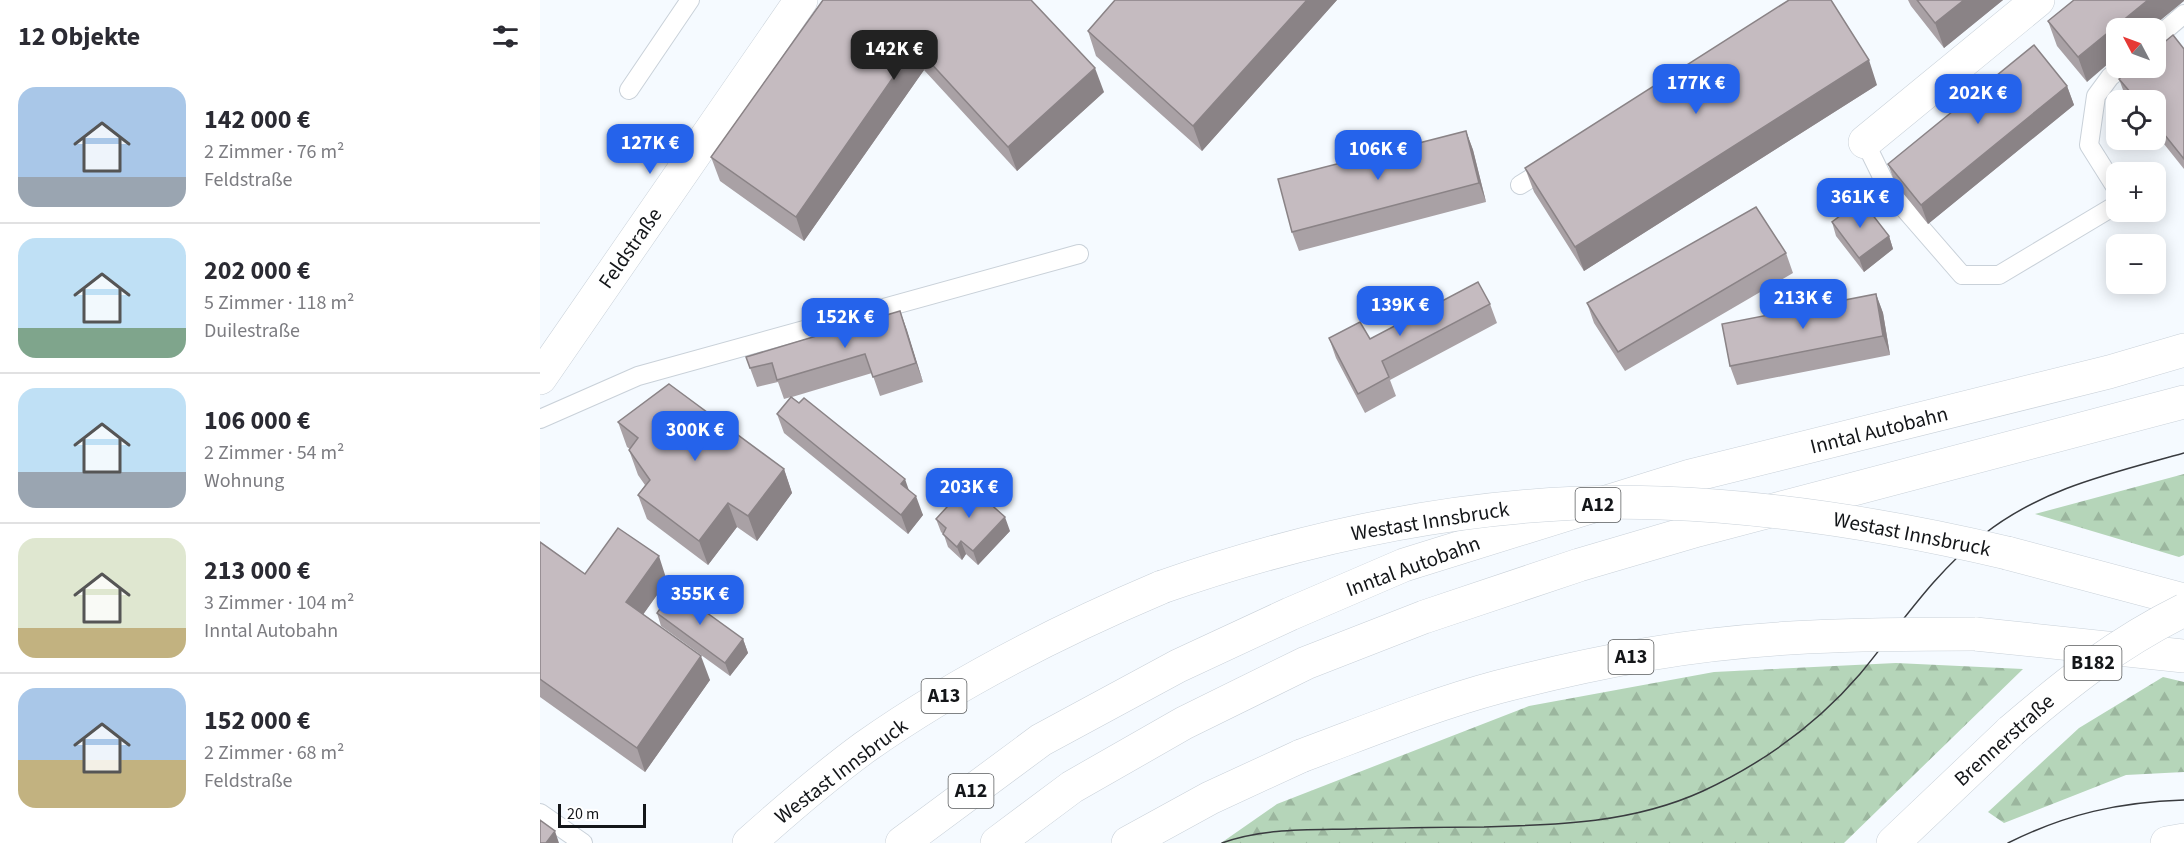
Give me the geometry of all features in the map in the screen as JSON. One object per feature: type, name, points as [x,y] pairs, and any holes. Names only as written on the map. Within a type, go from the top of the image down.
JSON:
[{"type":"main road","name":"Feldstraße","points":[[540,378],[801,0]]},
{"type":"main road","points":[[1865,142],[2038,0]]},
{"type":"main road","name":"Inntal Autobahn","points":[[902,843],[1041,740],[1178,666],[1404,565],[1690,476],[2109,372],[2184,350]]},
{"type":"main road","name":"A12","points":[[997,843],[1072,787],[1184,723],[1306,663],[1424,617],[1579,565],[1698,530],[2184,402]]},
{"type":"main road","name":"Westast Innsbruck","points":[[748,843],[802,796],[865,747],[942,697],[1069,628],[1162,587],[1220,567],[1372,527],[1529,506],[1660,502],[1739,507],[1820,516],[1897,529],[2007,553],[2184,600]]},
{"type":"main road","name":"Brennerstraße","points":[[1893,843],[2011,731],[2094,663],[2151,626],[2184,610]]},
{"type":"main road","name":"A13","points":[[1128,843],[1210,798],[1301,756],[1419,712],[1497,688],[1650,653],[1729,643],[1808,637],[1975,634],[2184,656]]},
{"type":"main road","points":[[2167,843],[2184,840]]},
{"type":"lane","points":[[629,90],[690,0]]},
{"type":"lane","points":[[2166,29],[2184,14]]},
{"type":"lane","points":[[2106,172],[2089,145],[2096,96],[2109,78]]},
{"type":"lane","points":[[1865,142],[1889,191],[1962,275],[1999,275],[2106,211]]},
{"type":"lane","points":[[1520,185],[1560,160]]},
{"type":"lane","points":[[540,419],[638,376],[1079,254]]},
{"type":"lane","points":[[540,813],[583,843]]},
{"type":"green space","points":[[2184,474],[2184,555],[2179,557],[2035,514]]},
{"type":"green space","points":[[1896,663],[2023,669],[1844,843],[1221,843],[1277,804],[1529,706],[1714,672]]},
{"type":"green space","points":[[2163,677],[2184,682],[2184,772],[2126,775],[2004,823],[1988,812],[2079,728]]},
{"type":"building","points":[[823,0],[1031,0],[1095,68],[1008,147],[915,46],[796,217],[711,157]]},
{"type":"building","points":[[1115,0],[1307,0],[1193,126],[1088,31]]},
{"type":"building","points":[[1789,0],[1831,0],[1869,60],[1575,247],[1525,168]]},
{"type":"building","points":[[1917,0],[1964,0],[1935,23]]},
{"type":"building","points":[[2074,0],[2148,0],[2126,18],[2106,18],[2106,34],[2078,57],[2048,21]]},
{"type":"building","points":[[2173,35],[2184,49],[2184,159],[2166,136],[2166,90],[2128,90],[2119,79],[2166,78],[2166,41]]},
{"type":"building","points":[[2034,45],[2067,86],[1921,205],[1888,164]]},
{"type":"building","points":[[1466,131],[1479,183],[1292,232],[1278,179]]},
{"type":"building","points":[[1861,200],[1889,236],[1859,258],[1832,222]]},
{"type":"building","points":[[1756,207],[1786,253],[1618,352],[1587,303]]},
{"type":"building","points":[[1478,282],[1490,304],[1382,361],[1389,377],[1358,394],[1329,338],[1360,322],[1370,339]]},
{"type":"building","points":[[1876,294],[1883,336],[1730,366],[1722,324]]},
{"type":"building","points":[[900,311],[916,363],[873,377],[865,354],[777,380],[772,363],[750,368],[746,357]]},
{"type":"building","points":[[669,384],[784,469],[748,516],[728,503],[699,541],[638,495],[650,480],[629,450],[638,438],[618,422]]},
{"type":"building","points":[[791,397],[799,403],[804,398],[905,479],[901,484],[916,496],[901,515],[777,414]]},
{"type":"building","points":[[968,484],[1005,517],[973,551],[961,541],[957,547],[943,534],[946,528],[936,519]]},
{"type":"building","points":[[618,528],[659,556],[626,602],[701,656],[637,748],[540,679],[540,542],[585,574]]},
{"type":"building","points":[[674,589],[743,639],[725,663],[657,613]]},
{"type":"building","points":[[540,820],[555,831],[546,843],[540,843]]},
{"type":"tram line","points":[[1222,843],[1254,835],[1287,831],[1568,823],[1623,816],[1677,802],[1747,768],[1807,726],[1860,674],[1949,566],[1983,535],[2006,519],[2029,505],[2079,484],[2184,453]]},
{"type":"tram line","points":[[2008,843],[2051,824],[2093,811],[2137,803],[2184,800]]}]
